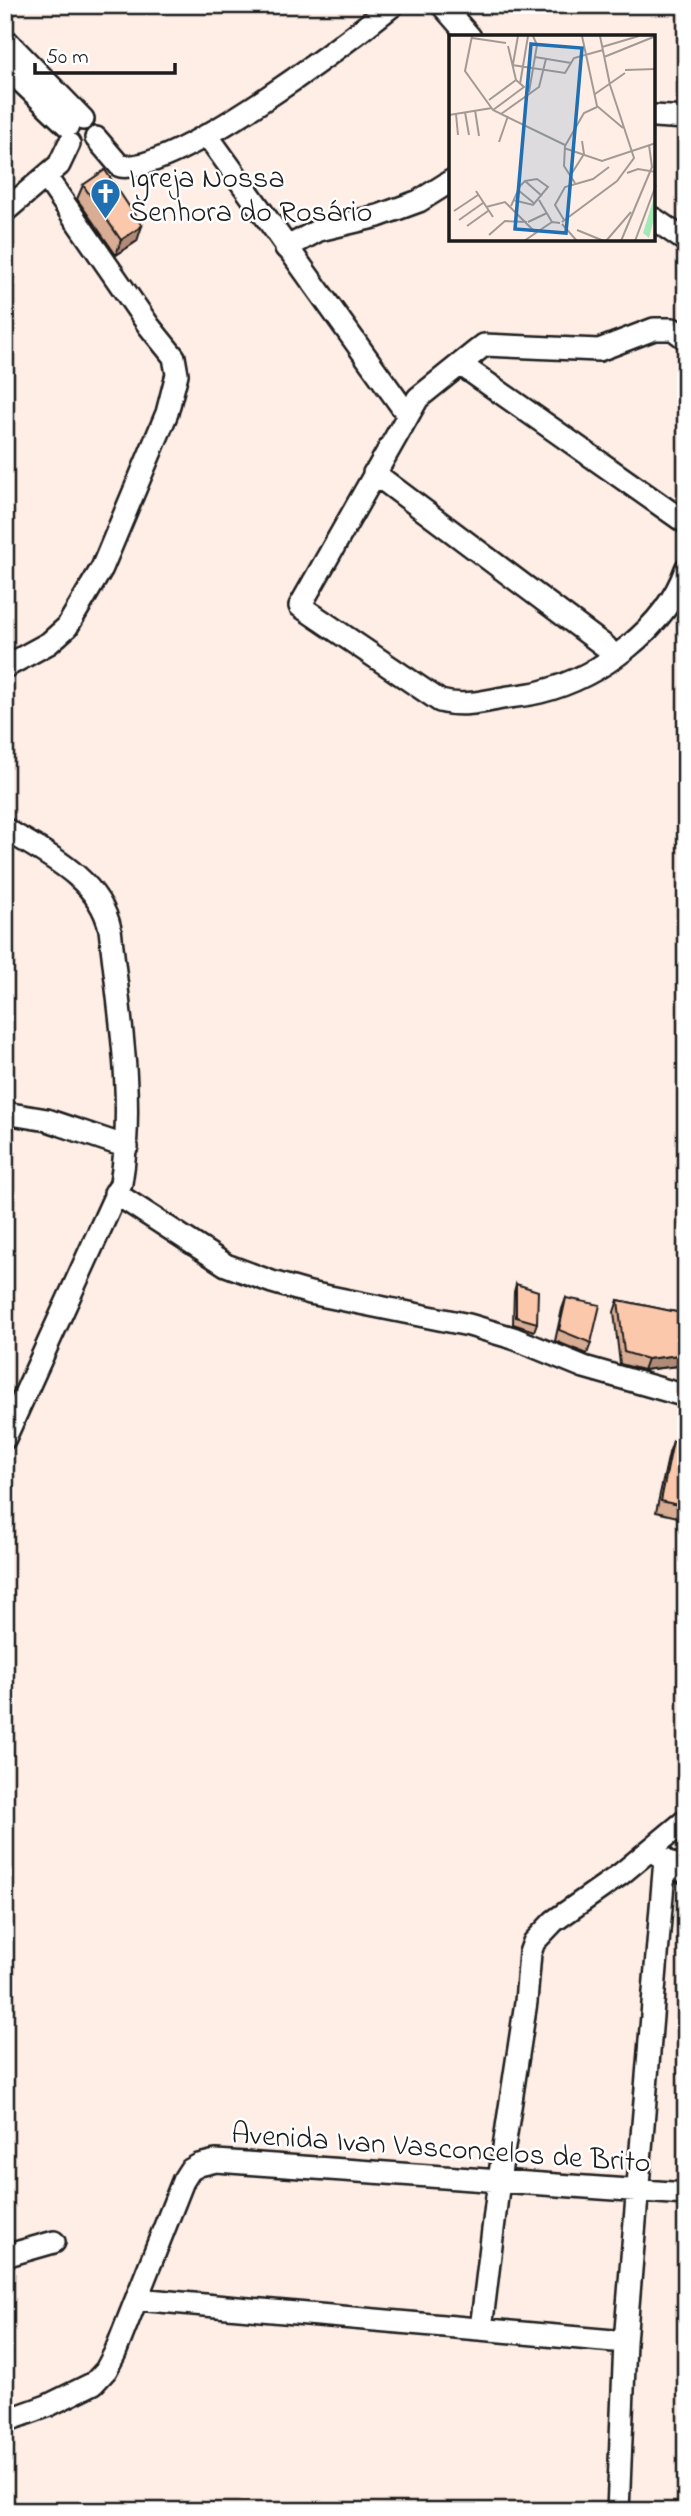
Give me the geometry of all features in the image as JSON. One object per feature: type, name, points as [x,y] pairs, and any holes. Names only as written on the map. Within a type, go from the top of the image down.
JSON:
[{"type":"street","points":[[5,39],[73,130],[83,149],[96,138],[120,166],[129,167],[159,158],[207,135],[296,79],[393,5]]},
{"type":"street","points":[[442,5],[468,35]]},
{"type":"street","points":[[5,66],[73,130]]},
{"type":"street","points":[[656,116],[686,118]]},
{"type":"street","points":[[5,211],[59,165],[73,130]]},
{"type":"street","points":[[207,135],[407,414]]},
{"type":"street","points":[[5,667],[49,643],[67,627],[102,568],[167,413],[177,374],[174,357],[149,326],[46,177]]},
{"type":"street","points":[[286,248],[319,230],[378,216],[419,201],[449,182]]},
{"type":"street","points":[[656,220],[686,241]]},
{"type":"street","points":[[686,339],[673,330],[654,329],[600,351],[484,345],[418,398],[300,606],[440,701],[458,706],[541,692],[574,680],[614,657],[655,622],[675,595],[686,569]]},
{"type":"street","points":[[460,364],[686,523]]},
{"type":"street","points":[[374,473],[606,647],[614,657]]},
{"type":"street","points":[[5,829],[72,869],[105,909],[110,929],[123,1056],[127,1147],[121,1183],[5,1438]]},
{"type":"street","points":[[5,1113],[47,1120],[127,1147]]},
{"type":"street","points":[[115,1193],[226,1265],[272,1282],[310,1293],[469,1325],[513,1338],[584,1367],[686,1396]]},
{"type":"street","points":[[481,2329],[499,2180],[526,2002],[530,1953],[534,1942],[554,1921],[658,1855],[686,1820]]},
{"type":"street","points":[[658,1855],[686,1873]]},
{"type":"street","points":[[618,2511],[625,2342],[658,1855]]},
{"type":"street","name":"Avenida Ivan Vasconcelos de Brito","points":[[5,2421],[47,2406],[101,2378],[115,2353],[183,2181],[190,2170],[199,2165],[228,2161],[686,2194]]},
{"type":"street","points":[[5,2256],[54,2242]]},
{"type":"street","points":[[137,2299],[625,2342]]},
{"type":"building","points":[[105,170],[142,226],[121,240],[83,185]]},
{"type":"building","points":[[516,1284],[538,1291],[537,1323],[516,1317]]},
{"type":"building","points":[[566,1298],[600,1305],[591,1343],[559,1330]]},
{"type":"building","points":[[618,1300],[686,1314],[686,1354],[647,1359],[624,1352]]},
{"type":"building","points":[[673,1441],[686,1444],[686,1507],[661,1501]]},
{"type":"place","name":"Igreja Nossa Senhora do Rosário","points":[[106,221]]}]
